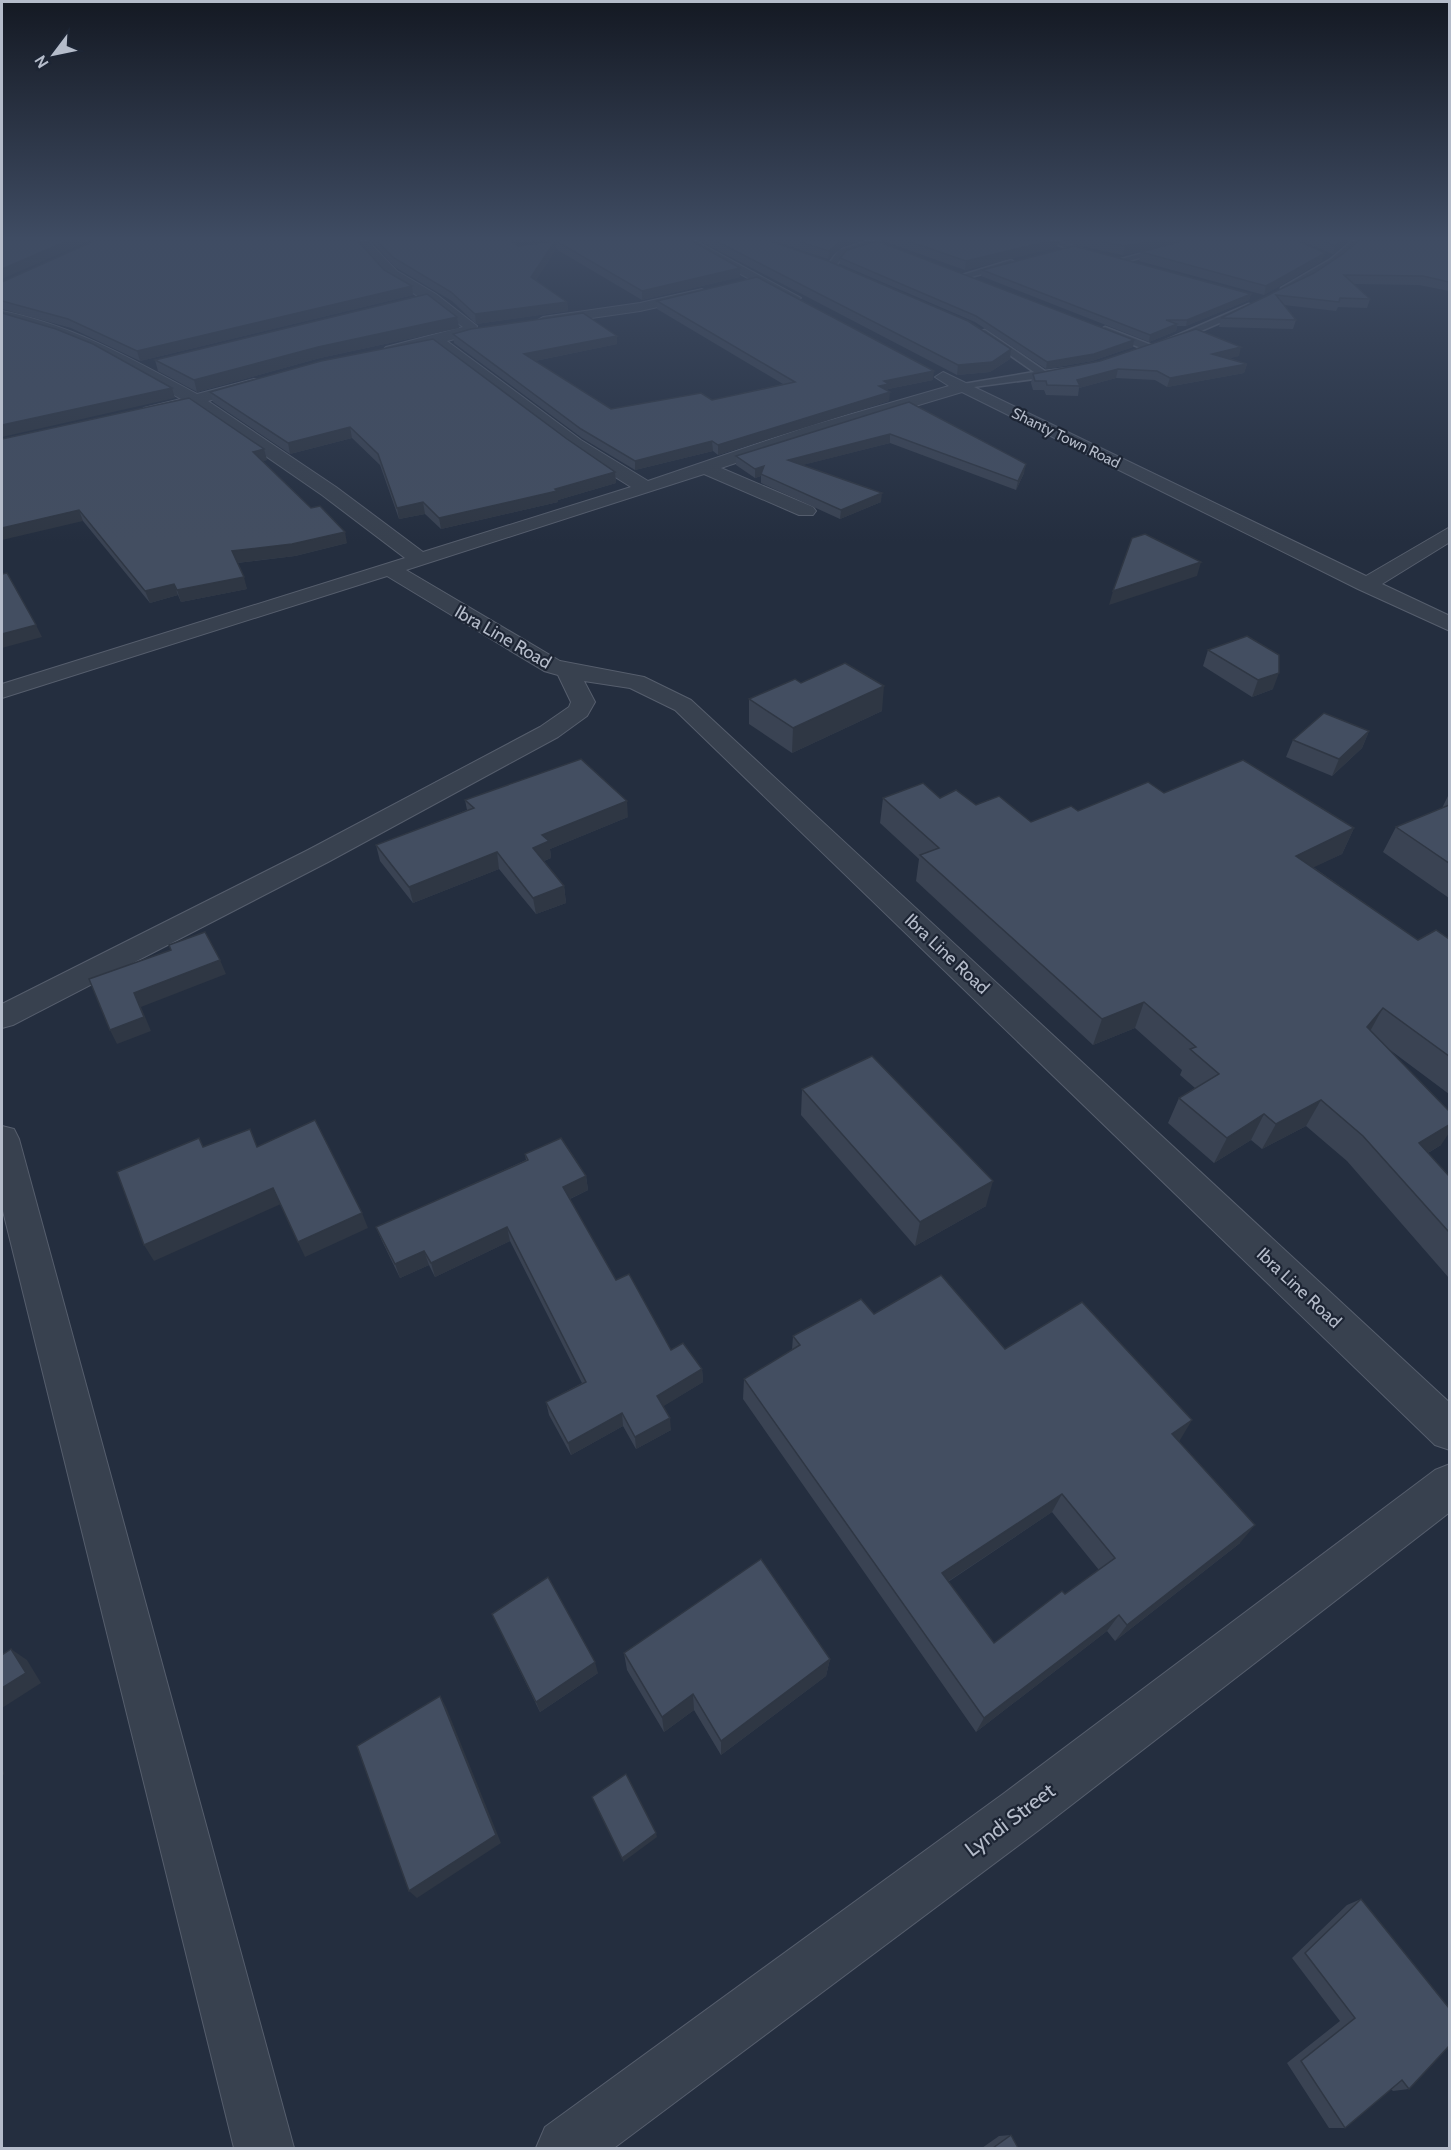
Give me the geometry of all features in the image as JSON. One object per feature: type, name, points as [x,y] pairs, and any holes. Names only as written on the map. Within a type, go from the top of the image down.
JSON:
[{"type":"street","points":[[85,341],[196,401],[329,491],[418,558]]},
{"type":"street","points":[[377,352],[436,341]]},
{"type":"street","points":[[438,341],[575,444],[646,488]]},
{"type":"street","points":[[136,369],[160,364]]},
{"type":"street","name":"Shanty Town Road","points":[[933,371],[1449,625]]},
{"type":"street","points":[[138,415],[196,401],[273,378]]},
{"type":"street","points":[[2,691],[646,488],[816,430],[963,387]]},
{"type":"street","points":[[704,468],[806,511]]},
{"type":"street","points":[[1365,585],[1449,532]]},
{"type":"street","name":"Ibra Line Road","points":[[387,568],[537,658],[568,672],[636,682],[655,688],[683,705],[1449,1431]]},
{"type":"street","points":[[2,1017],[318,856],[549,732],[579,711],[583,702],[568,672]]},
{"type":"street","points":[[2,1139],[264,2148]]},
{"type":"street","name":"Lyndi Street","points":[[566,2148],[1021,1812],[1449,1485]]},
{"type":"lane","points":[[997,341],[1043,374]]},
{"type":"lane","points":[[1133,341],[1150,348]]},
{"type":"lane","points":[[1132,355],[1166,341]]},
{"type":"lane","points":[[963,387],[1084,368]]},
{"type":"building","points":[[2,341],[86,341],[172,388],[2,425]]},
{"type":"building","points":[[116,341],[178,341],[137,351]]},
{"type":"building","points":[[232,341],[344,341],[194,380],[155,360]]},
{"type":"building","points":[[421,341],[436,341],[615,472],[555,489],[557,491],[439,518],[423,502],[397,508],[378,454],[350,427],[288,443],[210,392],[321,361]]},
{"type":"building","points":[[463,341],[589,341],[524,354],[611,409],[701,393],[712,400],[795,382],[726,341],[878,341],[934,371],[884,381],[889,384],[879,386],[890,392],[718,445],[712,441],[635,461],[581,429]]},
{"type":"building","points":[[912,341],[999,341],[1011,349],[992,362],[958,365]]},
{"type":"building","points":[[1015,341],[1130,341],[1094,354],[1047,362]]},
{"type":"building","points":[[1159,341],[1227,341],[1241,347],[1212,354],[1247,364],[1170,378],[1157,371],[1118,369],[1077,380],[1080,386],[1047,385],[1046,381],[1035,381],[1033,374],[1100,361]]},
{"type":"building","points":[[189,398],[264,449],[253,452],[311,508],[320,506],[345,532],[292,544],[232,551],[244,577],[177,590],[174,584],[145,591],[79,510],[2,528],[2,439]]},
{"type":"building","points":[[909,402],[1026,464],[1018,481],[890,434],[788,460],[882,493],[841,510],[761,474],[764,466],[755,469],[736,456]]},
{"type":"building","points":[[1145,534],[1201,562],[1113,591],[1132,538]]},
{"type":"building","points":[[7,573],[36,625],[2,634],[2,574]]},
{"type":"building","points":[[1247,636],[1279,655],[1279,673],[1258,680],[1208,650]]},
{"type":"building","points":[[845,663],[884,686],[793,728],[749,699],[795,679],[801,683]]},
{"type":"building","points":[[1324,713],[1369,731],[1339,759],[1293,740]]},
{"type":"building","points":[[581,759],[627,801],[542,835],[549,841],[533,848],[564,886],[533,898],[497,852],[409,887],[376,845],[474,808],[465,800]]},
{"type":"building","points":[[1243,760],[1354,828],[1296,856],[1418,940],[1436,930],[1449,939],[1449,1056],[1383,1008],[1367,1027],[1449,1111],[1449,1125],[1419,1143],[1449,1176],[1449,1232],[1363,1136],[1321,1100],[1276,1124],[1264,1114],[1227,1138],[1179,1098],[1219,1074],[1190,1049],[1196,1047],[1144,1002],[1102,1019],[920,855],[939,848],[883,798],[923,783],[940,798],[956,790],[976,805],[999,796],[1031,822],[1071,806],[1078,811],[1148,782],[1164,793]]},
{"type":"building","points":[[1449,805],[1449,863],[1396,827]]},
{"type":"building","points":[[205,932],[220,960],[134,993],[144,1017],[110,1030],[89,979],[171,950],[169,945]]},
{"type":"building","points":[[872,1056],[993,1181],[920,1222],[802,1089]]},
{"type":"building","points":[[315,1120],[362,1213],[298,1242],[273,1188],[144,1245],[117,1172],[199,1138],[203,1147],[250,1129],[257,1147]]},
{"type":"building","points":[[561,1138],[586,1176],[563,1187],[616,1280],[629,1274],[671,1350],[683,1343],[702,1369],[657,1396],[670,1418],[635,1437],[622,1413],[568,1443],[546,1402],[586,1382],[507,1227],[431,1263],[424,1251],[395,1264],[376,1227],[528,1160],[525,1154]]},
{"type":"building","points":[[941,1275],[1005,1349],[1082,1302],[1192,1420],[1172,1434],[1255,1525],[1127,1625],[1119,1615],[984,1718],[744,1379],[800,1345],[793,1336],[861,1299],[874,1314]],"holes":[[[1062,1494],[1115,1558],[1065,1594],[1062,1591],[994,1643],[942,1573]]]},
{"type":"building","points":[[761,1559],[830,1659],[721,1741],[693,1694],[662,1717],[624,1653]]},
{"type":"building","points":[[548,1577],[595,1662],[536,1702],[492,1614]]},
{"type":"building","points":[[11,1649],[26,1673],[2,1688],[2,1655]]},
{"type":"building","points":[[440,1696],[496,1835],[409,1891],[357,1746]]},
{"type":"building","points":[[626,1774],[656,1833],[622,1858],[592,1797]]},
{"type":"building","points":[[1361,1899],[1449,2008],[1449,2046],[1409,2089],[1402,2080],[1345,2128],[1301,2061],[1355,2018],[1305,1953]]},
{"type":"building","points":[[1011,2135],[1018,2148],[993,2148]]}]
